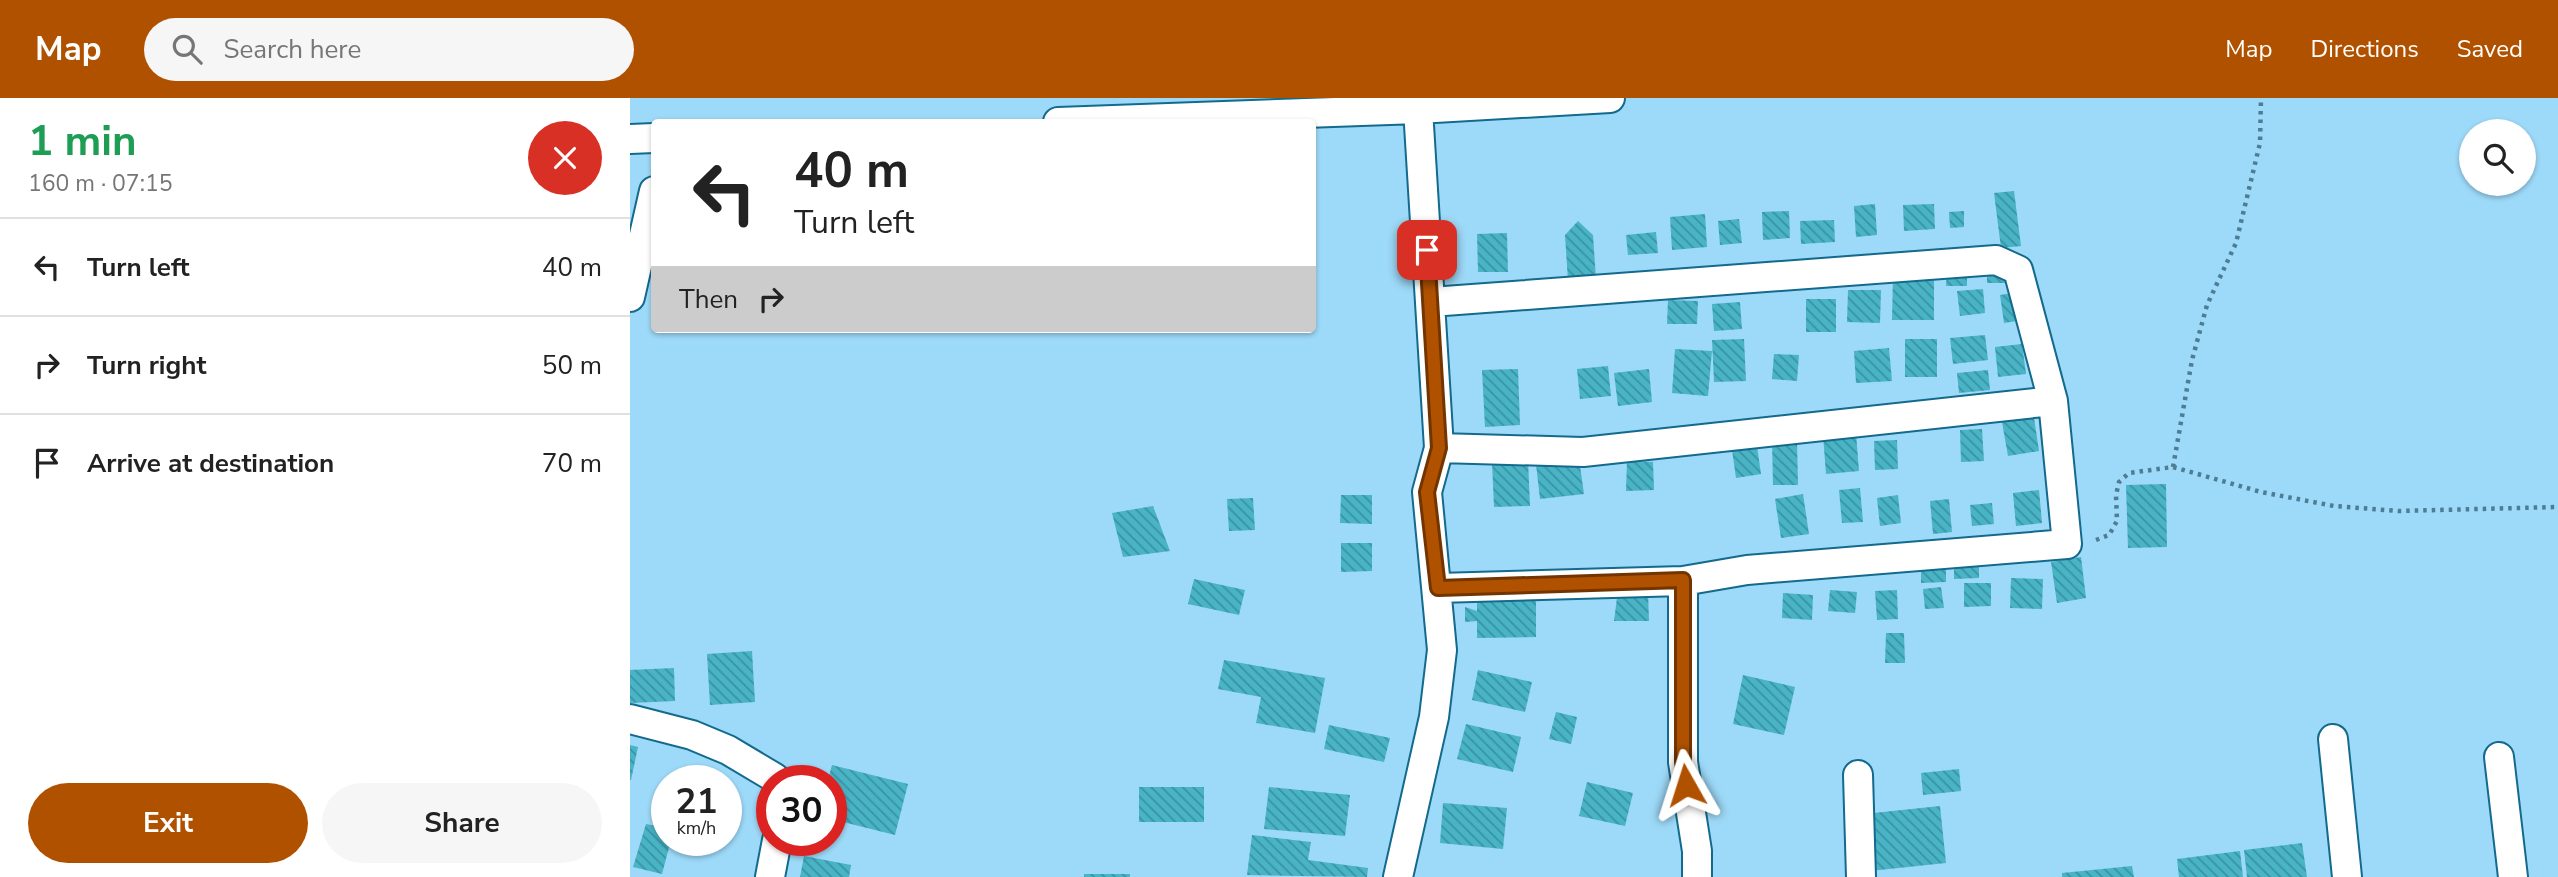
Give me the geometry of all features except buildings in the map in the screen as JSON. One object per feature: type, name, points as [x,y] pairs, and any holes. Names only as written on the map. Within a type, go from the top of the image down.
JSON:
[{"type":"street","points":[[1141,119],[1418,109],[1610,98]]},
{"type":"street","points":[[1398,877],[1434,716],[1442,650],[1427,492],[1439,448],[1418,109]]},
{"type":"street","points":[[630,139],[651,138]]},
{"type":"street","points":[[630,297],[651,204]]},
{"type":"street","points":[[1431,302],[1996,260],[2018,270],[2053,401],[2067,544],[1747,570],[1683,580],[1438,588]]},
{"type":"street","points":[[1439,448],[1583,452],[2053,401]]},
{"type":"street","points":[[1683,580],[1683,762],[1697,851],[1697,877]]},
{"type":"street","points":[[630,719],[692,735],[728,750],[756,767]]},
{"type":"street","points":[[2333,739],[2347,877]]},
{"type":"street","points":[[2499,757],[2513,877]]},
{"type":"street","points":[[1858,775],[1861,877]]},
{"type":"street","points":[[770,877],[774,856]]},
{"type":"path","points":[[2173,467],[2192,360],[2207,305],[2236,243],[2260,143],[2261,98]]},
{"type":"path","points":[[2067,544],[2097,540],[2109,535],[2117,521],[2116,495],[2119,482],[2129,472],[2173,467],[2261,492],[2334,506],[2398,511],[2558,507]]},
{"type":"route","points":[[1427,250],[1439,448],[1427,492],[1438,588],[1683,580],[1683,762],[1686,785]]}]
